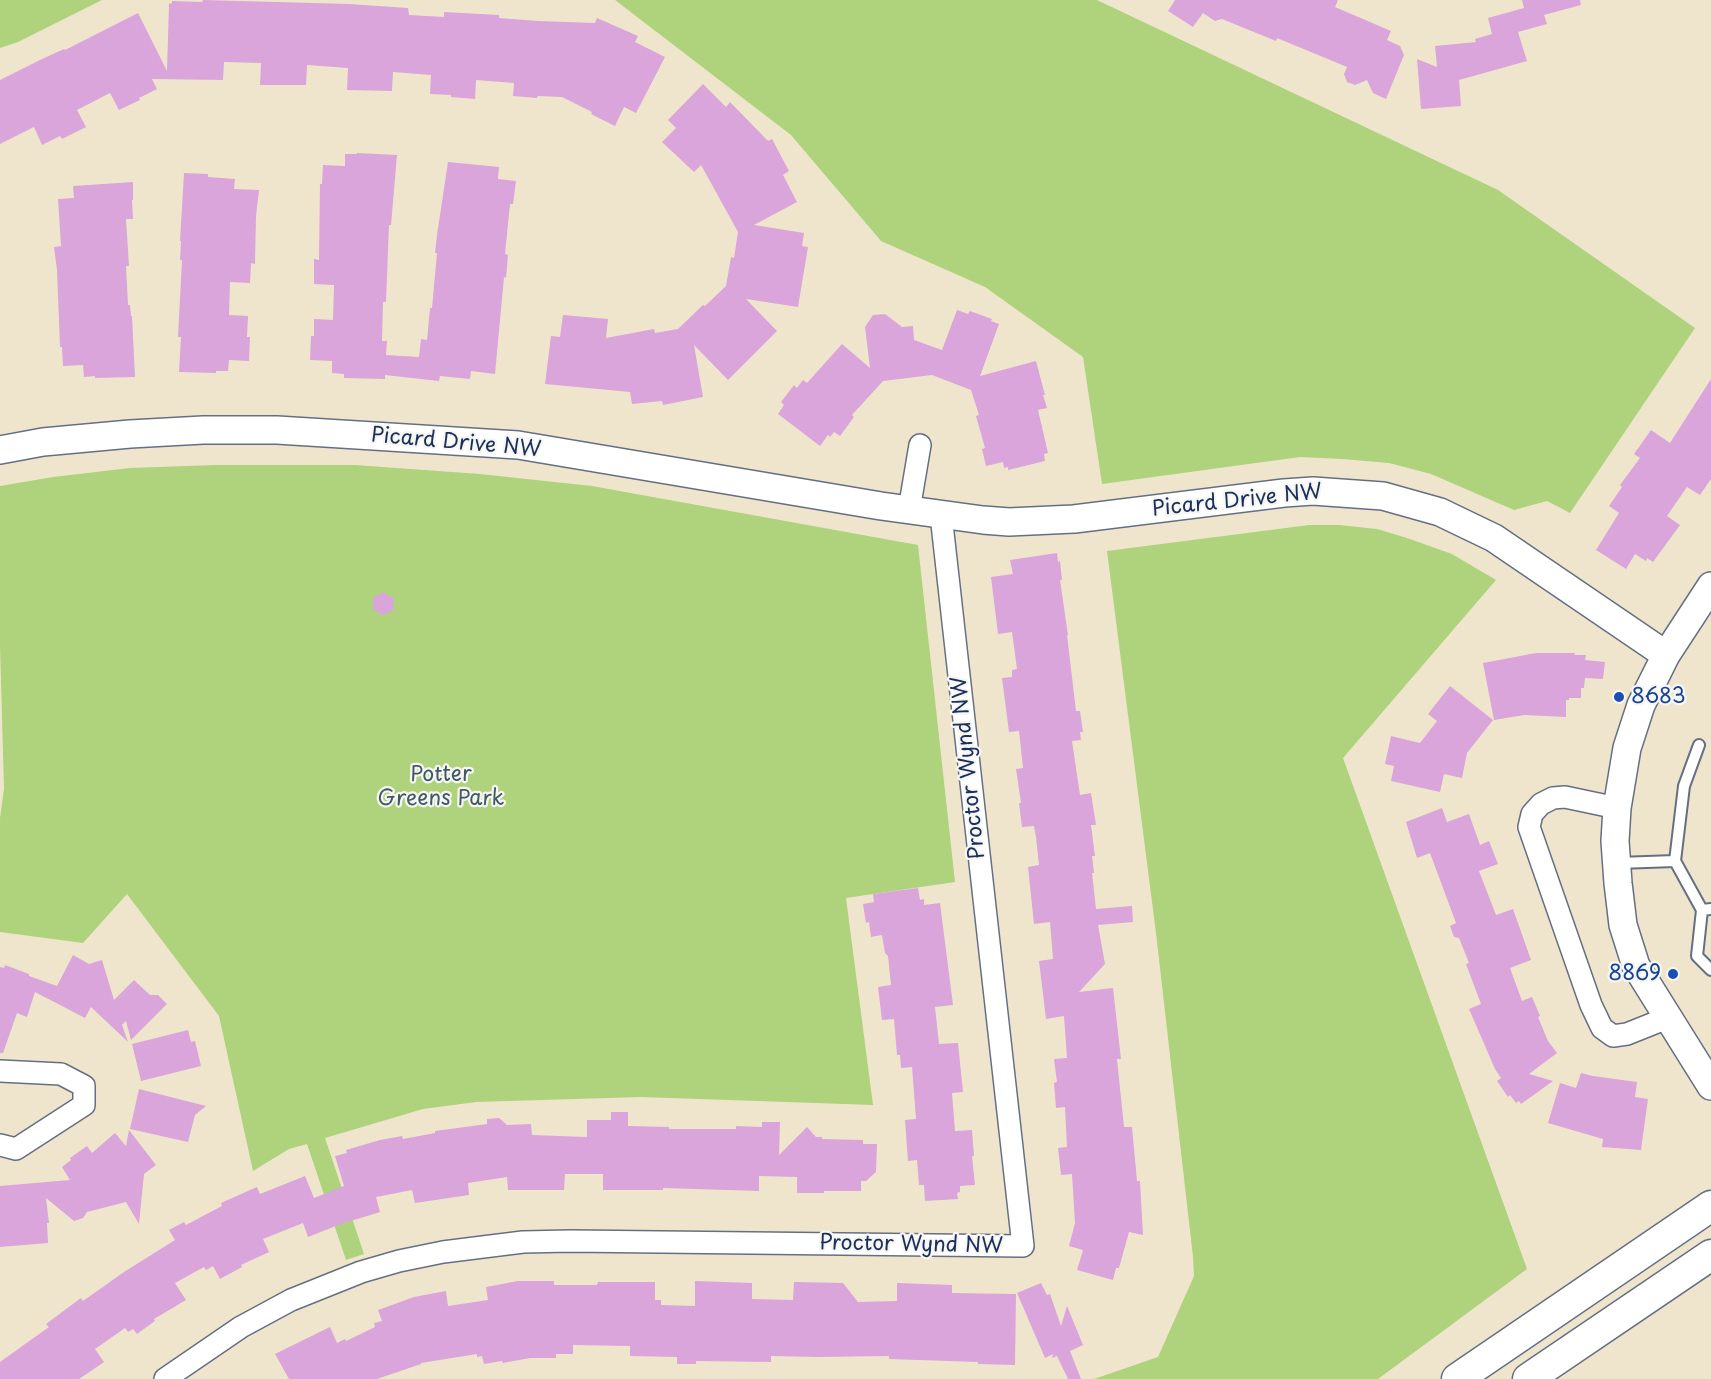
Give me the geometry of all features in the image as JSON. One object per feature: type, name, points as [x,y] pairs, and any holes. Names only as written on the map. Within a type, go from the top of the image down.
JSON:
[{"type":"main road","points":[[1457,1379],[1711,1206]]},
{"type":"main road","points":[[1528,1379],[1711,1256]]},
{"type":"street","name":"Picard Drive NW","points":[[0,450],[43,442],[130,434],[277,429],[518,445],[941,515],[983,520],[1038,522],[1284,493],[1313,491],[1383,496],[1440,512],[1494,538],[1666,655]]},
{"type":"street","points":[[909,510],[920,445]]},
{"type":"street","name":"Proctor Wynd NW","points":[[165,1379],[240,1327],[291,1300],[361,1272],[443,1252],[523,1242],[570,1241],[1023,1246],[941,515]]},
{"type":"street","points":[[1711,586],[1666,655],[1641,705],[1628,748],[1617,808],[1615,841],[1623,925],[1636,966],[1711,1086]]},
{"type":"street","points":[[1617,808],[1565,797],[1552,798],[1541,804],[1532,814],[1529,826],[1591,1005],[1602,1028],[1613,1035],[1627,1034],[1667,1017]]},
{"type":"street","points":[[0,1071],[61,1074],[84,1086],[84,1105],[16,1149],[0,1145]]},
{"type":"lane","points":[[1699,745],[1684,786],[1675,861],[1707,909],[1711,919]]},
{"type":"lane","points":[[1616,863],[1675,861]]},
{"type":"lane","points":[[1707,909],[1698,956],[1711,970]]},
{"type":"green space","points":[[0,0],[102,0],[18,42],[0,48]]},
{"type":"green space","points":[[615,0],[1097,0],[1498,190],[1695,328],[1570,513],[1547,501],[1514,510],[1431,474],[1389,463],[1342,459],[1300,457],[1102,484],[1083,357],[985,287],[881,241],[791,135]]},
{"type":"green space","name":"Potter Greens Park","points":[[215,465],[355,465],[480,474],[592,486],[918,545],[955,882],[846,898],[873,1105],[641,1097],[476,1102],[423,1109],[325,1138],[364,1254],[346,1260],[307,1144],[289,1149],[253,1171],[219,1016],[127,894],[83,943],[0,932],[0,818],[4,789],[0,645],[0,486],[130,468]]},
{"type":"green space","points":[[1309,525],[1377,529],[1452,554],[1496,580],[1343,758],[1527,1269],[1378,1379],[1094,1379],[1158,1357],[1194,1276],[1156,933],[1107,551]]},
{"type":"building","points":[[203,0],[408,8],[409,15],[444,17],[444,12],[499,15],[499,18],[538,21],[595,23],[597,18],[638,36],[635,42],[665,57],[636,113],[624,107],[615,126],[562,97],[513,96],[514,83],[476,80],[475,99],[451,97],[451,95],[430,94],[431,75],[393,72],[392,91],[347,90],[348,68],[307,65],[306,85],[260,85],[261,63],[224,62],[223,80],[152,79],[157,89],[119,110],[110,93],[77,110],[86,127],[62,139],[60,136],[42,145],[34,127],[0,144],[0,80],[138,13],[167,71],[169,4],[172,1],[202,2]]},
{"type":"building","points":[[1175,0],[1338,0],[1335,7],[1391,31],[1387,40],[1400,46],[1404,55],[1386,99],[1373,93],[1367,80],[1355,85],[1347,82],[1344,74],[1347,67],[1277,38],[1276,41],[1222,19],[1215,21],[1203,13],[1193,27],[1168,11]]},
{"type":"building","points":[[1522,0],[1580,0],[1581,5],[1544,15],[1547,24],[1518,32],[1527,61],[1459,80],[1461,106],[1421,109],[1417,59],[1437,67],[1435,46],[1476,42],[1475,39],[1492,34],[1488,18],[1524,8]]},
{"type":"building","points":[[703,84],[726,107],[730,102],[768,141],[772,139],[789,171],[783,175],[797,202],[754,225],[804,233],[802,246],[808,247],[798,307],[746,299],[777,331],[728,380],[694,345],[703,397],[663,405],[662,401],[632,404],[630,392],[545,384],[551,336],[560,337],[563,315],[608,319],[606,338],[654,329],[655,333],[678,329],[726,286],[738,232],[701,165],[694,172],[662,142],[676,128],[668,120]]},
{"type":"building","points":[[345,154],[397,155],[391,225],[389,225],[386,302],[383,302],[382,341],[387,341],[386,355],[419,357],[421,339],[427,340],[430,308],[432,308],[437,235],[448,162],[499,167],[498,179],[516,181],[513,204],[510,204],[505,254],[508,255],[506,278],[504,277],[495,374],[471,371],[470,379],[440,376],[439,381],[385,375],[385,379],[344,378],[344,374],[332,373],[332,361],[310,360],[314,319],[333,320],[334,285],[314,284],[314,259],[319,260],[320,184],[322,184],[323,165],[345,166]]},
{"type":"building","points":[[184,173],[208,174],[208,177],[235,179],[234,189],[259,190],[255,264],[251,263],[250,283],[230,282],[229,315],[248,316],[249,361],[229,360],[228,371],[179,372],[181,337],[178,337],[182,260],[180,260],[180,241]]},
{"type":"building","points":[[133,182],[133,219],[126,219],[129,266],[126,266],[128,305],[130,305],[132,316],[135,377],[84,377],[83,365],[63,366],[62,347],[60,347],[54,247],[61,246],[58,199],[74,198],[73,186]]},
{"type":"building","points":[[957,310],[968,314],[970,311],[999,324],[980,376],[1036,361],[1047,408],[1038,410],[1048,453],[1044,454],[1045,461],[1008,470],[1008,467],[1004,468],[1003,462],[986,466],[982,449],[985,448],[976,416],[979,415],[971,390],[932,375],[883,381],[852,415],[854,417],[840,436],[834,432],[830,437],[828,435],[820,446],[778,414],[784,405],[781,402],[794,385],[797,388],[803,380],[807,383],[842,344],[870,368],[865,327],[873,315],[885,314],[902,327],[913,326],[914,340],[942,350]]},
{"type":"building","points":[[1711,379],[1711,479],[1700,495],[1687,487],[1667,516],[1680,525],[1653,562],[1647,558],[1646,561],[1635,554],[1626,569],[1596,550],[1619,513],[1609,506],[1622,487],[1620,485],[1640,458],[1634,454],[1651,430],[1670,443]]},
{"type":"building","points":[[1057,553],[1058,562],[1060,561],[1062,580],[1060,580],[1076,711],[1080,711],[1083,732],[1080,732],[1081,740],[1072,741],[1080,795],[1091,793],[1096,825],[1091,825],[1095,856],[1092,856],[1094,873],[1092,873],[1096,909],[1132,906],[1133,922],[1098,925],[1105,964],[1079,992],[1113,988],[1121,1059],[1117,1059],[1124,1127],[1132,1127],[1137,1181],[1140,1181],[1143,1235],[1129,1232],[1119,1268],[1116,1268],[1113,1280],[1077,1270],[1083,1250],[1069,1246],[1075,1223],[1072,1174],[1061,1175],[1058,1148],[1067,1147],[1065,1107],[1056,1108],[1054,1083],[1057,1082],[1054,1059],[1067,1058],[1064,1016],[1046,1019],[1039,961],[1053,959],[1050,922],[1034,924],[1028,867],[1039,865],[1036,837],[1034,826],[1022,827],[1016,769],[1023,768],[1019,731],[1009,732],[1002,678],[1012,677],[1012,670],[1017,669],[1012,632],[998,634],[991,577],[1013,574],[1010,560]]},
{"type":"building","points":[[383,592],[394,599],[393,611],[382,615],[373,609],[373,598]]},
{"type":"building","points":[[1536,653],[1575,653],[1574,655],[1586,655],[1585,660],[1605,662],[1603,679],[1585,678],[1584,688],[1581,688],[1581,698],[1566,700],[1566,717],[1524,715],[1494,720],[1483,663]]},
{"type":"building","points":[[1450,686],[1493,720],[1467,753],[1462,778],[1444,774],[1440,792],[1391,781],[1394,766],[1385,764],[1391,736],[1420,743],[1437,721],[1428,714]]},
{"type":"building","points":[[1442,808],[1447,822],[1469,814],[1480,845],[1489,841],[1498,864],[1479,871],[1496,915],[1513,909],[1531,960],[1510,968],[1522,1001],[1532,997],[1548,1041],[1557,1053],[1529,1074],[1553,1081],[1521,1104],[1519,1101],[1516,1103],[1510,1095],[1508,1097],[1497,1081],[1501,1078],[1469,1009],[1481,1004],[1466,964],[1469,963],[1459,938],[1454,937],[1450,926],[1456,923],[1430,853],[1417,858],[1406,822]]},
{"type":"building","points":[[918,888],[920,900],[924,899],[924,905],[940,903],[953,1005],[935,1007],[939,1044],[958,1043],[963,1092],[952,1093],[955,1131],[972,1130],[975,1185],[960,1186],[960,1192],[957,1193],[958,1199],[925,1201],[924,1185],[919,1185],[917,1160],[908,1161],[905,1120],[916,1119],[912,1067],[901,1068],[900,1055],[897,1055],[894,1019],[882,1020],[878,987],[891,985],[888,956],[885,953],[882,935],[871,937],[863,904],[874,902],[873,894]]},
{"type":"building","points":[[73,955],[89,964],[102,960],[114,1000],[134,980],[150,995],[158,995],[167,1004],[131,1040],[126,1021],[122,1025],[128,1042],[91,1007],[85,1018],[35,992],[27,1017],[17,1013],[3,1053],[0,1053],[0,967],[4,968],[5,965],[57,986]]},
{"type":"building","points":[[188,1030],[191,1042],[195,1041],[201,1066],[141,1081],[132,1044]]},
{"type":"building","points":[[1581,1073],[1637,1082],[1635,1097],[1648,1099],[1641,1150],[1602,1147],[1603,1139],[1548,1123],[1560,1083],[1576,1088]]},
{"type":"building","points":[[139,1089],[206,1106],[195,1115],[188,1142],[130,1129]]},
{"type":"building","points":[[611,1112],[628,1112],[628,1126],[669,1127],[669,1129],[736,1129],[736,1126],[762,1127],[762,1122],[780,1122],[779,1155],[807,1127],[816,1137],[822,1137],[822,1139],[863,1140],[863,1144],[877,1144],[876,1172],[866,1181],[861,1181],[861,1191],[824,1191],[824,1193],[797,1193],[797,1177],[759,1176],[759,1191],[663,1188],[663,1190],[603,1190],[603,1174],[565,1174],[564,1190],[508,1190],[507,1177],[468,1183],[469,1195],[415,1203],[412,1190],[376,1197],[380,1212],[308,1237],[303,1223],[263,1239],[269,1252],[241,1265],[242,1267],[220,1279],[213,1266],[206,1270],[204,1267],[175,1283],[186,1300],[154,1319],[155,1321],[137,1334],[133,1329],[128,1332],[125,1328],[95,1349],[104,1362],[79,1379],[0,1379],[0,1362],[49,1327],[46,1324],[81,1298],[83,1301],[175,1240],[169,1230],[184,1222],[186,1225],[222,1206],[221,1203],[257,1187],[260,1194],[305,1176],[314,1198],[344,1186],[335,1156],[347,1153],[346,1150],[380,1140],[402,1136],[403,1139],[435,1133],[435,1131],[487,1124],[487,1119],[499,1118],[507,1125],[531,1124],[532,1135],[587,1137],[587,1120],[611,1120]]},
{"type":"building","points":[[129,1130],[156,1165],[144,1174],[139,1224],[126,1202],[87,1212],[83,1218],[74,1221],[46,1198],[49,1223],[47,1223],[48,1243],[0,1247],[0,1186],[70,1180],[62,1167],[71,1160],[70,1158],[87,1146],[92,1153],[115,1133],[126,1146]]},
{"type":"building","points":[[518,1281],[554,1281],[554,1285],[655,1282],[655,1300],[661,1300],[661,1305],[695,1306],[695,1281],[752,1283],[752,1299],[793,1300],[794,1282],[843,1283],[858,1302],[897,1301],[897,1283],[952,1285],[952,1293],[1016,1294],[1015,1365],[889,1359],[889,1356],[771,1356],[771,1362],[696,1361],[696,1364],[677,1364],[677,1357],[630,1356],[630,1346],[573,1345],[573,1354],[556,1354],[556,1358],[530,1358],[484,1364],[482,1356],[477,1357],[477,1354],[421,1363],[377,1379],[289,1379],[275,1354],[330,1327],[337,1343],[345,1339],[346,1341],[375,1327],[374,1323],[382,1321],[378,1310],[414,1297],[446,1291],[448,1306],[488,1300],[486,1287]]},
{"type":"building","points":[[1041,1283],[1047,1295],[1050,1294],[1061,1326],[1067,1306],[1083,1345],[1070,1351],[1081,1379],[1068,1379],[1057,1356],[1052,1358],[1053,1354],[1045,1358],[1017,1293]]},
{"type":"place","name":"8683","points":[[1619,697]]},
{"type":"place","name":"8869","points":[[1673,974]]}]
